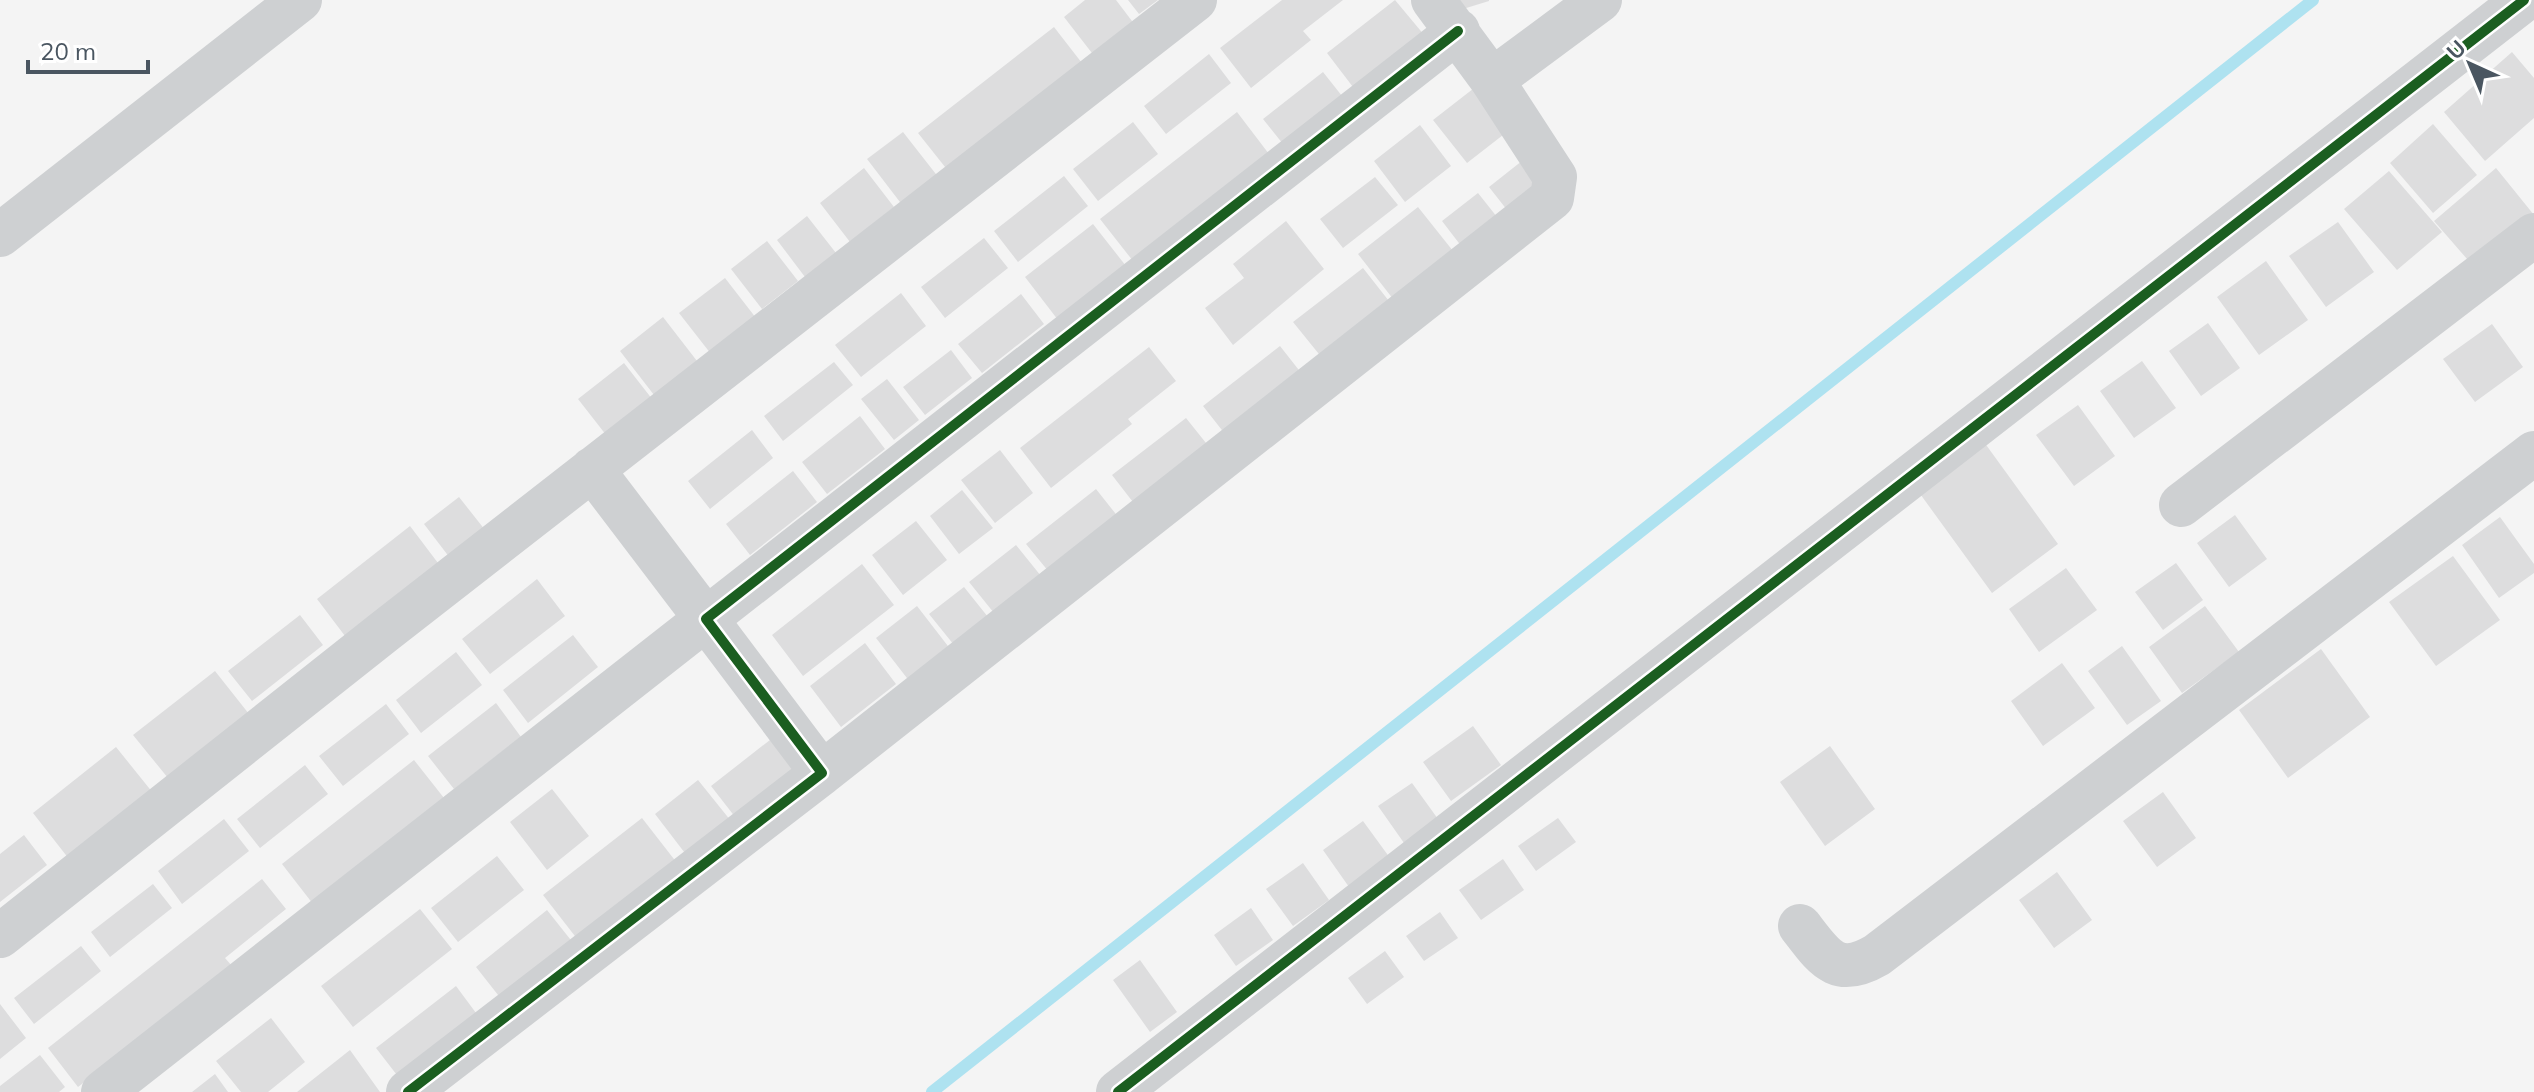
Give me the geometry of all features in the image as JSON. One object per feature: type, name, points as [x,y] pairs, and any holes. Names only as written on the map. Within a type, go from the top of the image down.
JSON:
[{"type":"street","points":[[0,235],[300,0]]},
{"type":"street","points":[[0,936],[592,469],[1195,0]]},
{"type":"street","points":[[1492,80],[1600,0]]},
{"type":"street","points":[[1118,1092],[2524,0]]},
{"type":"street","points":[[103,1092],[706,619],[1446,16],[1555,177],[1552,198],[822,773],[408,1092]]},
{"type":"street","points":[[2181,505],[2534,235]]},
{"type":"street","points":[[1800,926],[1826,959],[1836,965],[1862,964],[1877,955],[2534,453]]},
{"type":"street","points":[[592,469],[822,773]]},
{"type":"building","points":[[1085,0],[1116,0],[1135,25],[1095,57],[1064,17]]},
{"type":"building","points":[[1128,0],[1158,0],[1139,14]]},
{"type":"building","points":[[1282,0],[1343,0],[1303,31],[1311,40],[1251,88],[1220,48]]},
{"type":"building","points":[[1395,0],[1425,36],[1356,91],[1327,53]]},
{"type":"building","points":[[1460,0],[1489,0],[1489,1],[1463,9]]},
{"type":"building","points":[[1054,27],[1085,67],[953,177],[918,133]]},
{"type":"building","points":[[2512,52],[2534,78],[2534,118],[2485,161],[2444,112]]},
{"type":"building","points":[[1209,54],[1231,83],[1166,134],[1144,106]]},
{"type":"building","points":[[1323,72],[1346,101],[1287,149],[1263,119]]},
{"type":"building","points":[[1478,85],[1512,128],[1467,163],[1433,120]]},
{"type":"building","points":[[1237,112],[1269,154],[1133,261],[1100,219]]},
{"type":"building","points":[[1133,122],[1158,154],[1098,201],[1073,169]]},
{"type":"building","points":[[2433,124],[2477,175],[2433,213],[2390,163]]},
{"type":"building","points":[[1420,125],[1451,166],[1405,202],[1374,161]]},
{"type":"building","points":[[903,132],[939,178],[903,206],[867,159]]},
{"type":"building","points":[[1527,157],[1550,185],[1511,215],[1489,187]]},
{"type":"building","points":[[864,168],[894,207],[850,242],[820,203]]},
{"type":"building","points":[[2496,168],[2534,215],[2474,267],[2434,221]]},
{"type":"building","points":[[2389,171],[2442,232],[2397,270],[2344,209]]},
{"type":"building","points":[[1064,176],[1088,206],[1018,262],[994,231]]},
{"type":"building","points":[[1375,177],[1398,205],[1343,248],[1320,219]]},
{"type":"building","points":[[1478,193],[1501,222],[1465,251],[1442,221]]},
{"type":"building","points":[[1418,207],[1457,256],[1397,304],[1358,254]]},
{"type":"building","points":[[807,216],[836,253],[805,277],[777,240]]},
{"type":"building","points":[[1286,221],[1324,269],[1233,345],[1205,308],[1244,278],[1233,264]]},
{"type":"building","points":[[2338,222],[2374,272],[2326,307],[2289,256]]},
{"type":"building","points":[[1093,224],[1126,266],[1058,320],[1025,277]]},
{"type":"building","points":[[984,238],[1008,268],[945,318],[921,287]]},
{"type":"building","points":[[767,241],[798,281],[762,309],[731,269]]},
{"type":"building","points":[[2266,261],[2308,320],[2259,355],[2217,297]]},
{"type":"building","points":[[1363,268],[1396,310],[1327,364],[1293,322]]},
{"type":"building","points":[[725,278],[756,318],[711,354],[679,313]]},
{"type":"building","points":[[901,293],[926,326],[861,377],[835,345]]},
{"type":"building","points":[[1021,294],[1044,324],[982,373],[958,344]]},
{"type":"building","points":[[663,317],[697,361],[654,395],[620,351]]},
{"type":"building","points":[[2208,323],[2240,368],[2201,396],[2169,351]]},
{"type":"building","points":[[2492,324],[2523,367],[2475,402],[2443,359]]},
{"type":"building","points":[[1280,346],[1302,374],[1225,434],[1203,406]]},
{"type":"building","points":[[1149,347],[1176,381],[1128,419],[1132,424],[1051,488],[1020,448]]},
{"type":"building","points":[[951,350],[972,378],[925,415],[903,387]]},
{"type":"building","points":[[2142,361],[2176,408],[2134,438],[2100,391]]},
{"type":"building","points":[[834,362],[853,385],[783,441],[764,416]]},
{"type":"building","points":[[624,363],[656,404],[610,440],[578,399]]},
{"type":"building","points":[[887,379],[919,420],[894,440],[861,399]]},
{"type":"building","points":[[2078,405],[2115,456],[2074,486],[2036,435]]},
{"type":"building","points":[[860,416],[885,449],[827,494],[802,462]]},
{"type":"building","points":[[1186,418],[1210,448],[1136,506],[1112,475]]},
{"type":"building","points":[[752,430],[773,458],[710,509],[688,481]]},
{"type":"building","points":[[1984,442],[2058,544],[1992,593],[1918,491]]},
{"type":"building","points":[[1000,450],[1033,493],[995,523],[961,480]]},
{"type":"building","points":[[793,471],[817,502],[750,555],[726,524]]},
{"type":"building","points":[[1096,489],[1119,518],[1049,572],[1026,544]]},
{"type":"building","points":[[962,490],[993,528],[959,554],[930,516]]},
{"type":"building","points":[[459,497],[489,535],[453,562],[424,524]]},
{"type":"building","points":[[2235,515],[2267,559],[2229,587],[2197,543]]},
{"type":"building","points":[[2500,517],[2534,564],[2534,573],[2499,598],[2462,545]]},
{"type":"building","points":[[916,521],[947,560],[903,595],[872,555]]},
{"type":"building","points":[[410,526],[438,563],[345,636],[317,599]]},
{"type":"building","points":[[1016,545],[1041,576],[994,613],[969,582]]},
{"type":"building","points":[[2453,556],[2500,620],[2436,666],[2389,602]]},
{"type":"building","points":[[2176,563],[2203,600],[2163,630],[2135,592]]},
{"type":"building","points":[[862,564],[894,605],[803,676],[772,635]]},
{"type":"building","points":[[2066,568],[2097,610],[2039,652],[2009,609]]},
{"type":"building","points":[[537,579],[565,616],[490,674],[462,639]]},
{"type":"building","points":[[964,587],[988,617],[954,645],[929,614]]},
{"type":"building","points":[[917,606],[951,650],[910,682],[876,638]]},
{"type":"building","points":[[2205,606],[2239,652],[2182,693],[2149,647]]},
{"type":"building","points":[[300,615],[323,645],[252,701],[228,671]]},
{"type":"building","points":[[573,635],[598,667],[528,723],[503,690]]},
{"type":"building","points":[[865,643],[896,684],[841,727],[810,686]]},
{"type":"building","points":[[2122,646],[2161,701],[2127,725],[2088,671]]},
{"type":"building","points":[[2321,649],[2370,717],[2288,778],[2239,710]]},
{"type":"building","points":[[456,652],[482,685],[421,733],[396,700]]},
{"type":"building","points":[[2062,663],[2095,708],[2043,746],[2011,701]]},
{"type":"building","points":[[215,671],[249,714],[168,778],[133,735]]},
{"type":"building","points":[[496,703],[521,737],[454,789],[428,756]]},
{"type":"building","points":[[386,704],[409,734],[343,786],[319,756]]},
{"type":"building","points":[[1473,726],[1501,765],[1451,801],[1423,762]]},
{"type":"building","points":[[784,729],[812,764],[739,822],[711,786]]},
{"type":"building","points":[[1830,746],[1875,809],[1825,846],[1780,782]]},
{"type":"building","points":[[116,747],[153,793],[69,859],[33,813]]},
{"type":"building","points":[[414,760],[444,798],[313,904],[282,864]]},
{"type":"building","points":[[305,765],[328,794],[260,848],[237,819]]},
{"type":"building","points":[[698,780],[735,826],[691,861],[655,814]]},
{"type":"building","points":[[1412,783],[1438,819],[1404,843],[1378,806]]},
{"type":"building","points":[[552,789],[589,836],[547,870],[510,822]]},
{"type":"building","points":[[2163,792],[2196,838],[2157,867],[2123,821]]},
{"type":"building","points":[[642,818],[677,863],[585,949],[543,895]]},
{"type":"building","points":[[1558,818],[1576,842],[1536,871],[1518,846]]},
{"type":"building","points":[[224,819],[249,851],[182,904],[158,871]]},
{"type":"building","points":[[1363,821],[1390,858],[1349,887],[1323,850]]},
{"type":"building","points":[[24,835],[47,865],[0,902],[0,854]]},
{"type":"building","points":[[497,856],[524,890],[458,942],[431,908]]},
{"type":"building","points":[[1503,859],[1524,890],[1481,920],[1459,890]]},
{"type":"building","points":[[1303,863],[1329,900],[1293,926],[1266,889]]},
{"type":"building","points":[[2057,872],[2092,920],[2054,948],[2019,900]]},
{"type":"building","points":[[262,879],[286,909],[225,958],[232,966],[78,1087],[48,1048]]},
{"type":"building","points":[[153,884],[172,908],[110,957],[91,932]]},
{"type":"building","points":[[1251,908],[1273,940],[1236,966],[1214,935]]},
{"type":"building","points":[[420,909],[452,949],[353,1027],[321,986]]},
{"type":"building","points":[[547,910],[574,944],[502,1000],[476,967]]},
{"type":"building","points":[[1440,912],[1458,938],[1424,961],[1406,936]]},
{"type":"building","points":[[81,946],[101,971],[34,1024],[14,998]]},
{"type":"building","points":[[1385,951],[1404,977],[1367,1004],[1348,978]]},
{"type":"building","points":[[1140,960],[1177,1012],[1150,1032],[1113,980]]},
{"type":"building","points":[[456,986],[479,1017],[400,1079],[376,1048]]},
{"type":"building","points":[[0,1004],[26,1038],[0,1059]]},
{"type":"building","points":[[271,1018],[305,1062],[268,1092],[241,1092],[216,1061]]},
{"type":"building","points":[[350,1050],[380,1092],[297,1092]]},
{"type":"building","points":[[40,1055],[65,1087],[59,1092],[0,1092],[0,1086]]},
{"type":"building","points":[[215,1074],[228,1092],[192,1092]]},
{"type":"waterway","points":[[932,1092],[2313,0]]},
{"type":"cycle path","points":[[1118,1092],[2524,0]]},
{"type":"cycle path","points":[[408,1092],[822,773],[706,619],[1458,31]]}]
